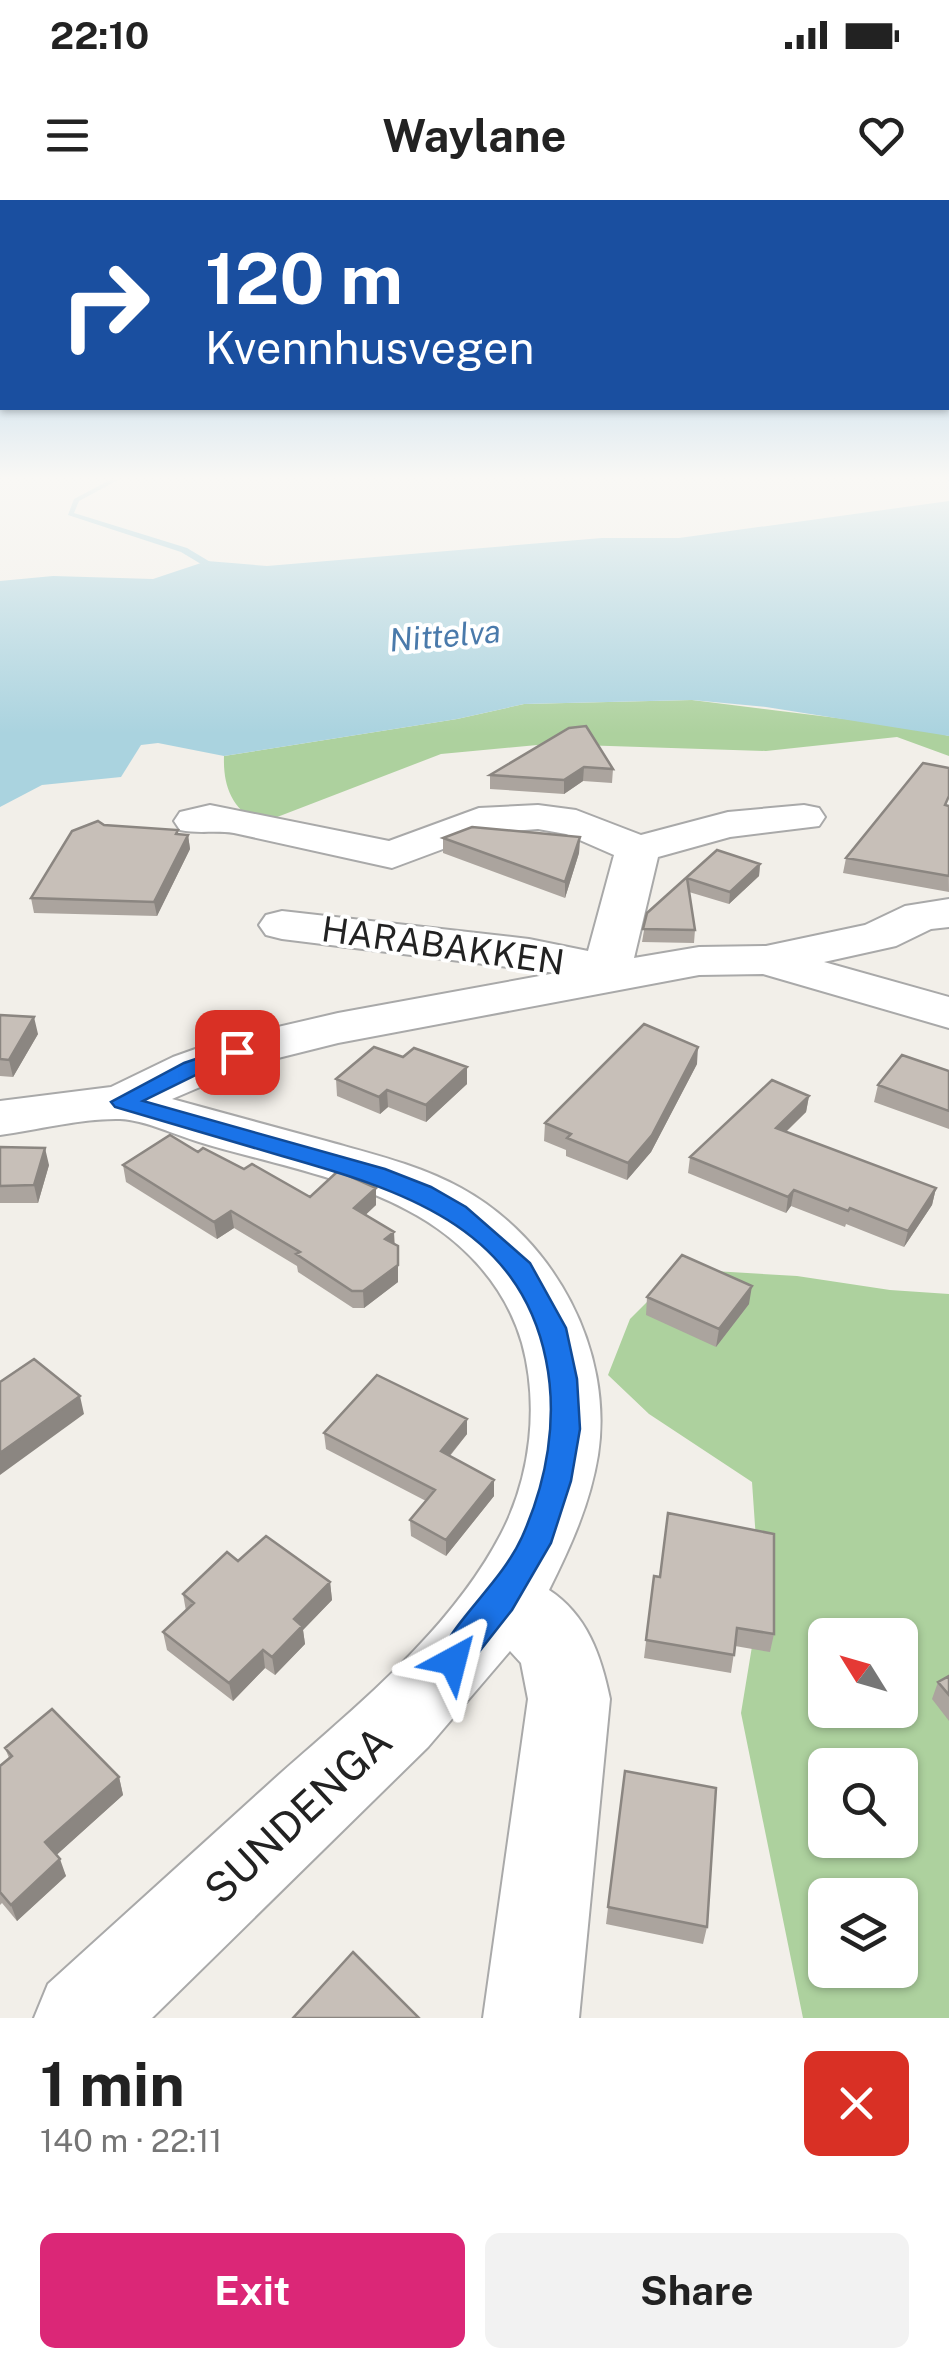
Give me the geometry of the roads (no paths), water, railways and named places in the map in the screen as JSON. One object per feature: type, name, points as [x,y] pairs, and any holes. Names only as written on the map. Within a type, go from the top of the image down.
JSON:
[{"type":"street","points":[[195,821],[210,817],[234,820],[392,855],[479,821],[538,817],[576,823],[638,849],[728,825],[804,817]]},
{"type":"street","name":"HARABAKKEN","points":[[282,925],[529,953],[576,962],[605,980],[638,849]]},
{"type":"street","points":[[0,1118],[123,1102],[192,1068],[237,1052],[338,1028],[699,961],[765,960],[879,936],[922,916],[949,913]]},
{"type":"street","points":[[765,960],[949,1013]]},
{"type":"street","name":"SUNDENGA","points":[[82,2018],[387,1732],[453,1661],[500,1600],[536,1543],[556,1481],[566,1429],[564,1379],[553,1328],[517,1263],[458,1213],[377,1175],[123,1102]]},
{"type":"street","points":[[500,1600],[550,1637],[563,1660],[569,1699],[531,2018]]},
{"type":"water","name":"Nittelva","points":[[195,565],[949,565],[949,736],[766,707],[692,700],[524,704],[457,719],[224,756],[158,743],[141,745],[121,777],[42,785],[0,807],[0,581],[53,576],[153,579]]},
{"type":"waterway","points":[[209,565],[219,571]]}]
